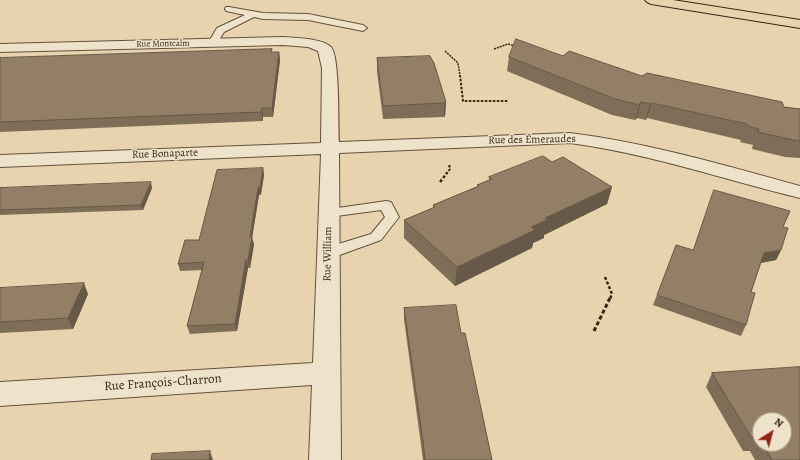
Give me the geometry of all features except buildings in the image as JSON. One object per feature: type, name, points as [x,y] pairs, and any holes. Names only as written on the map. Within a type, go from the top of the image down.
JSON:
[{"type":"highway","points":[[651,0],[800,24]]},
{"type":"highway","points":[[717,0],[800,13]]},
{"type":"street","name":"Rue Montcalm","points":[[0,48],[283,41],[310,43],[326,49]]},
{"type":"street","name":"Rue William","points":[[325,460],[330,147],[329,68],[326,49]]},
{"type":"street","name":"Rue des Émeraudes","points":[[330,147],[577,139],[603,142],[651,152],[800,192]]},
{"type":"street","name":"Rue Bonaparte","points":[[0,161],[330,147]]},
{"type":"street","name":"Rue François-Charron","points":[[0,394],[326,373]]},
{"type":"lane","points":[[229,9],[263,16],[308,17],[363,28]]},
{"type":"lane","points":[[214,43],[220,30],[253,14]]},
{"type":"lane","points":[[328,253],[376,237],[392,217],[386,205],[329,213]]},
{"type":"path","points":[[494,49],[508,44],[515,46]]},
{"type":"path","points":[[445,51],[458,63],[463,101],[508,102]]},
{"type":"path","points":[[594,331],[612,294],[605,277]]}]
